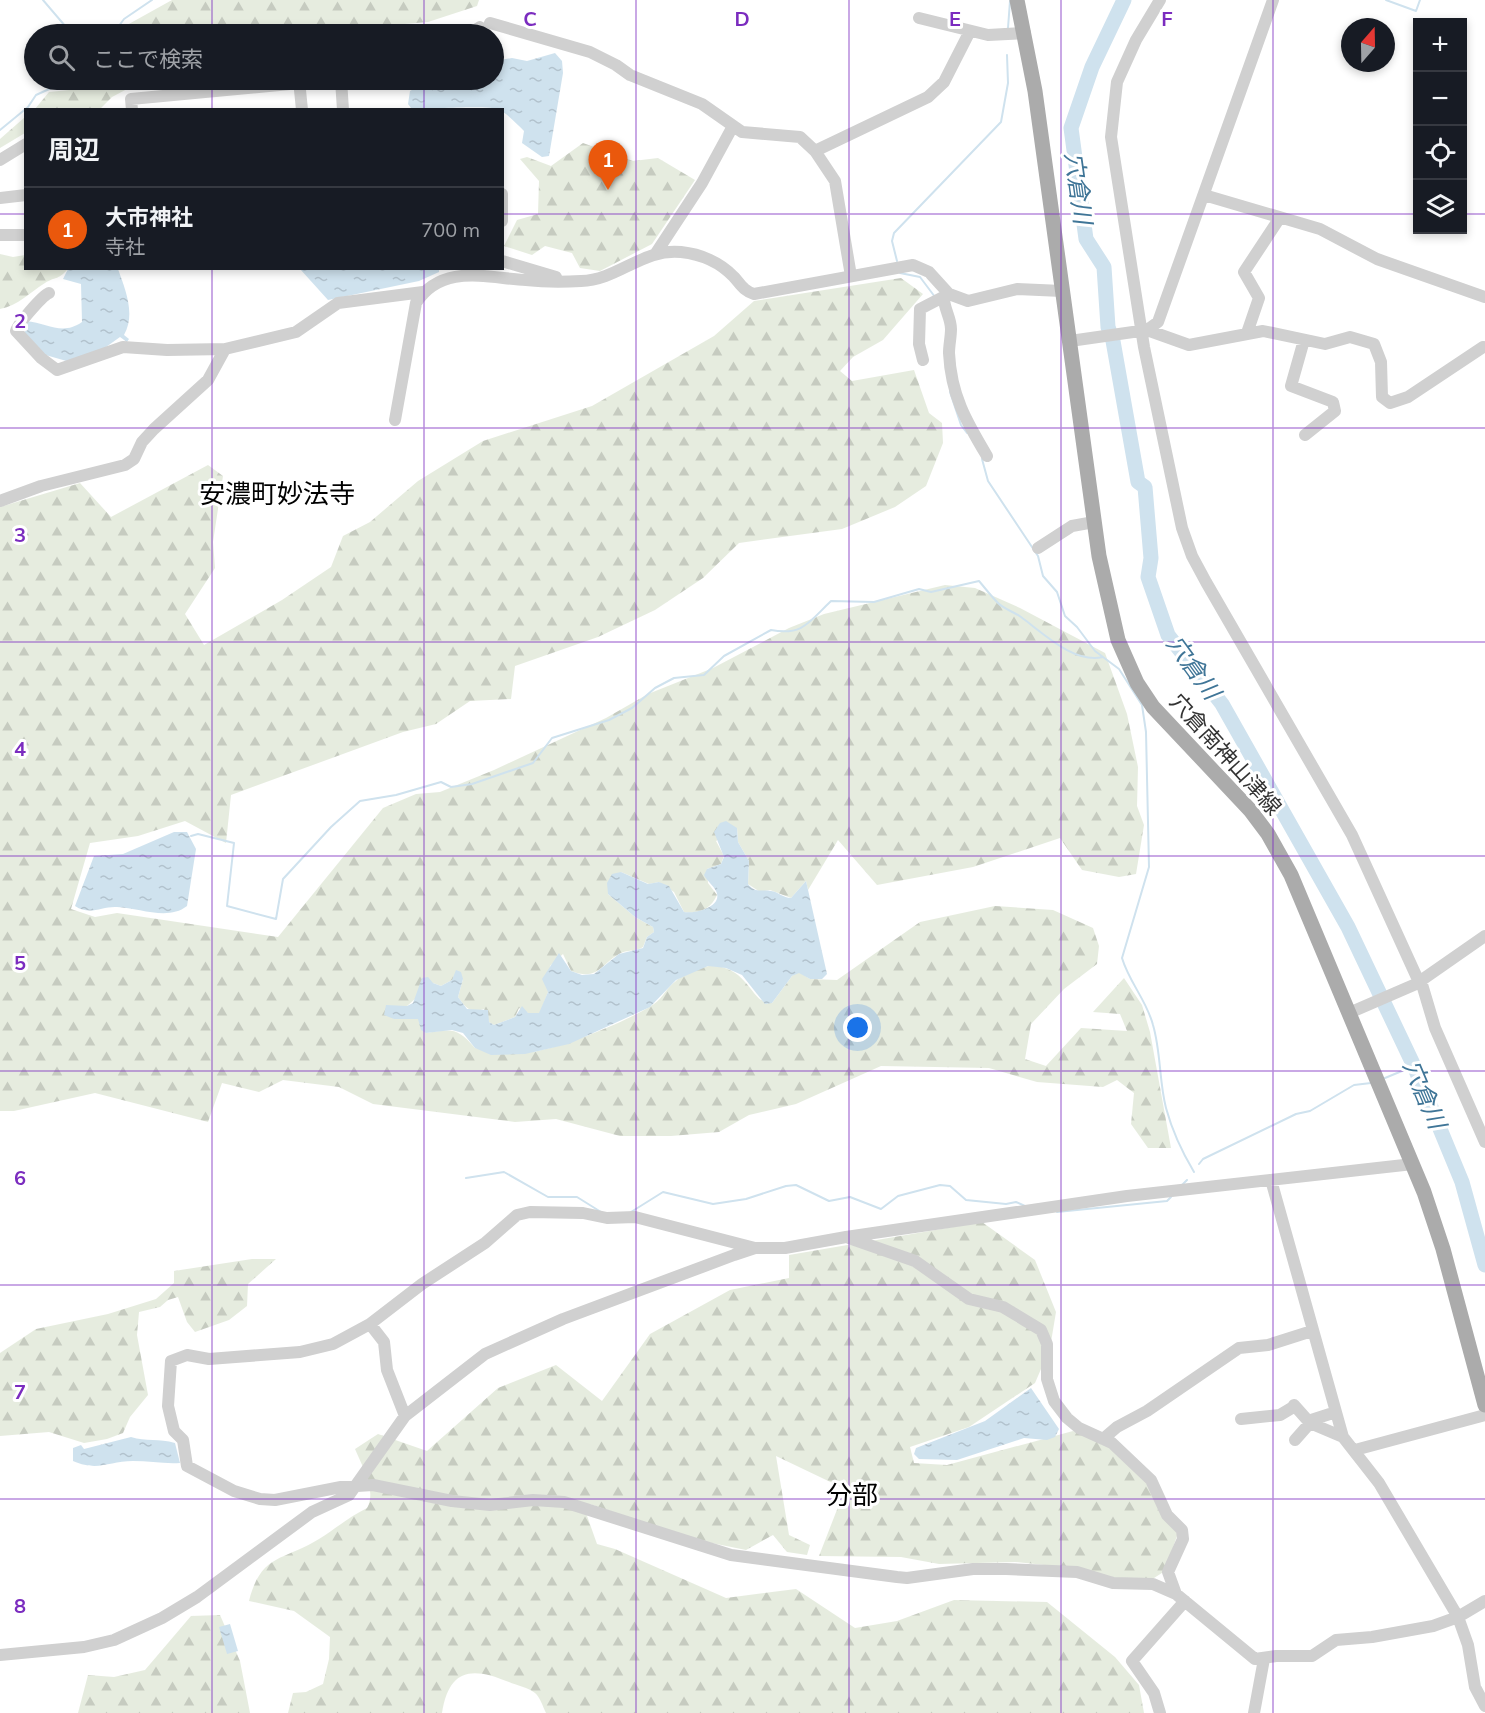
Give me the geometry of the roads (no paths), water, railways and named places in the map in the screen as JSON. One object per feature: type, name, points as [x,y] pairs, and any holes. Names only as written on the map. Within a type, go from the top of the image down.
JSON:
[{"type":"main road","name":"穴倉南神山津線","points":[[1017,0],[1014,34],[1035,90],[1062,291],[1073,340],[1094,522],[1110,616],[1137,683],[1164,721],[1250,810],[1268,834],[1291,875],[1352,1011],[1413,1164],[1443,1249],[1485,1405]]},
{"type":"street","points":[[1160,0],[1129,54],[1117,82],[1112,112],[1114,157],[1170,475],[1192,556],[1352,835],[1419,982],[1436,1028],[1485,1142]]},
{"type":"street","points":[[1143,330],[1161,317],[1273,0]]},
{"type":"street","points":[[920,18],[970,31],[1014,34]]},
{"type":"street","points":[[504,30],[590,52],[616,64],[630,75],[702,104],[742,132],[800,137],[814,151],[835,181],[851,276]]},
{"type":"street","points":[[814,151],[928,97],[944,82],[970,31]]},
{"type":"street","points":[[132,108],[131,99],[216,90]]},
{"type":"street","points":[[301,90],[302,108]]},
{"type":"street","points":[[341,90],[343,108]]},
{"type":"street","points":[[656,253],[702,183],[733,126]]},
{"type":"street","points":[[0,160],[24,145]]},
{"type":"street","points":[[0,198],[24,195]]},
{"type":"street","points":[[1204,195],[1279,219],[1320,229],[1377,259],[1485,297]]},
{"type":"street","points":[[1247,333],[1259,298],[1244,272],[1279,219]]},
{"type":"street","points":[[0,236],[24,235]]},
{"type":"street","points":[[49,293],[44,294],[28,315],[20,320],[16,329],[18,335],[57,370],[123,347],[167,350],[225,349],[296,332],[338,303],[423,292],[452,278],[474,274],[526,280],[581,281],[608,277],[656,253],[680,252],[702,256],[722,267],[742,288],[754,294],[914,265],[929,272],[942,299],[951,327],[949,352],[956,399],[965,421],[987,456]]},
{"type":"street","points":[[504,262],[569,280]]},
{"type":"street","points":[[923,360],[919,344],[920,309],[942,299],[968,301],[1017,289],[1062,291]]},
{"type":"street","points":[[394,420],[414,312],[423,292]]},
{"type":"street","points":[[1073,340],[1143,330],[1189,345],[1247,333],[1275,332],[1325,344],[1350,337],[1374,344],[1381,362],[1382,397],[1390,403],[1408,397],[1484,347]]},
{"type":"street","points":[[1304,340],[1291,386],[1333,402],[1335,411],[1305,435]]},
{"type":"street","points":[[0,501],[41,486],[125,465],[134,459],[142,442],[154,429],[208,380],[225,349]]},
{"type":"street","points":[[1038,548],[1072,526],[1094,522]]},
{"type":"street","points":[[1352,1011],[1419,982],[1485,936]]},
{"type":"street","points":[[1413,1164],[1126,1196],[785,1248],[755,1248],[635,1217],[607,1218],[583,1213],[530,1212],[517,1215],[484,1243],[422,1284],[370,1324],[333,1344],[300,1352],[209,1359],[187,1355],[171,1361],[168,1406],[174,1431],[183,1440],[187,1466],[234,1491],[260,1499],[275,1500],[357,1486],[387,1487],[453,1501],[490,1505],[533,1500],[557,1501],[586,1508],[731,1555],[907,1578],[972,1569],[1077,1572],[1119,1584],[1153,1584],[1180,1598],[1255,1659],[1276,1656],[1312,1656],[1336,1640],[1418,1629],[1458,1617],[1485,1601]]},
{"type":"street","points":[[1271,1180],[1343,1437]]},
{"type":"street","points":[[846,1237],[915,1261],[969,1299],[1003,1307],[1041,1330],[1047,1344],[1047,1379],[1054,1401],[1079,1428],[1119,1449],[1151,1480],[1167,1515],[1182,1530],[1183,1539],[1168,1572],[1180,1598]]},
{"type":"street","points":[[0,1655],[84,1647],[114,1640],[162,1618],[197,1597],[312,1512],[343,1500],[357,1486],[405,1416],[485,1354],[522,1336],[755,1248]]},
{"type":"street","points":[[370,1324],[384,1342],[387,1370],[405,1416]]},
{"type":"street","points":[[1103,1439],[1117,1427],[1154,1407],[1239,1348],[1268,1346],[1312,1331]]},
{"type":"street","points":[[1241,1419],[1284,1414],[1294,1405],[1309,1422],[1343,1437],[1355,1450],[1379,1483],[1458,1617],[1470,1655],[1471,1674],[1485,1706]]},
{"type":"street","points":[[1295,1440],[1309,1422],[1336,1412]]},
{"type":"street","points":[[1355,1450],[1485,1415]]},
{"type":"street","points":[[1160,1713],[1154,1694],[1132,1661],[1180,1598]]},
{"type":"street","points":[[1254,1713],[1264,1659]]},
{"type":"water","points":[[555,53],[562,61],[563,73],[549,156],[542,157],[522,143],[524,131],[504,113],[504,108],[411,108],[408,104],[412,90],[504,90],[504,59],[512,58],[527,61]]},
{"type":"water","points":[[68,270],[118,270],[129,310],[124,335],[129,339],[127,342],[120,337],[99,352],[70,362],[42,354],[25,333],[26,321],[55,328],[68,328],[82,322],[81,284],[63,279]]},
{"type":"water","points":[[301,270],[439,270],[419,281],[328,300]]},
{"type":"water","points":[[726,821],[737,828],[738,842],[749,861],[748,884],[751,887],[791,898],[806,881],[827,974],[822,979],[810,979],[799,973],[792,976],[772,1003],[765,1004],[742,975],[726,968],[708,966],[676,980],[650,1007],[569,1044],[525,1054],[491,1055],[475,1048],[463,1033],[452,1030],[426,1033],[421,1030],[418,1019],[394,1019],[384,1015],[386,1005],[407,1006],[413,1003],[422,978],[428,977],[433,983],[441,986],[452,980],[456,970],[461,972],[463,979],[458,997],[467,1009],[488,1010],[489,1022],[494,1025],[515,1017],[522,1006],[528,1013],[539,1013],[548,992],[542,979],[559,953],[571,971],[582,975],[594,974],[619,954],[643,948],[647,937],[654,932],[653,927],[635,917],[608,894],[607,883],[612,874],[621,872],[648,884],[659,882],[669,886],[684,912],[707,908],[716,901],[716,891],[704,875],[707,869],[721,864],[724,857],[714,832],[720,823]]},
{"type":"water","points":[[174,832],[187,832],[196,849],[187,906],[171,913],[163,913],[117,907],[86,910],[75,906],[94,856],[123,854]]},
{"type":"water","points":[[1031,1388],[1059,1429],[1055,1437],[1047,1440],[1024,1438],[957,1460],[919,1459],[914,1454],[916,1448],[985,1421]]},
{"type":"water","points":[[131,1437],[175,1443],[180,1463],[125,1461],[90,1466],[73,1461],[73,1448],[81,1445],[84,1449]]},
{"type":"water","points":[[230,1624],[238,1651],[227,1654],[219,1627]]},
{"type":"waterway","points":[[43,0],[63,24]]},
{"type":"waterway","points":[[120,24],[152,0]]},
{"type":"waterway","name":"穴倉川","points":[[1124,0],[1092,67],[1071,128],[1086,239],[1104,267],[1108,327],[1113,341],[1138,482],[1145,487],[1151,558],[1148,577],[1168,635],[1222,704],[1348,927],[1414,1066],[1462,1182],[1485,1265]]},
{"type":"waterway","points":[[1386,0],[1416,11],[1420,0]]},
{"type":"waterway","points":[[1008,28],[1010,1]]},
{"type":"waterway","points":[[897,261],[892,241],[894,233],[1001,122],[1008,83],[1007,55]]},
{"type":"waterway","points":[[27,108],[36,95],[47,90]]},
{"type":"waterway","points":[[0,130],[24,110]]},
{"type":"waterway","points":[[900,273],[920,277],[935,297]]},
{"type":"waterway","points":[[950,392],[961,425],[967,433]]},
{"type":"waterway","points":[[982,459],[988,481],[1038,556],[1043,576],[1057,592],[1065,616],[1077,627],[1095,651],[1119,669],[1142,705],[1146,732],[1149,867],[1122,958],[1150,1016],[1156,1035],[1166,1108],[1178,1141],[1194,1172]]},
{"type":"waterway","points":[[191,836],[198,834],[234,843],[227,906],[276,919],[283,879],[331,827],[360,801],[396,795],[441,782],[451,787],[472,784],[533,763],[552,738],[609,720],[632,708],[655,688],[674,678],[704,675],[724,656],[771,630],[791,631],[805,626],[831,601],[874,602],[919,589],[931,592],[979,581],[1000,605],[1021,617],[1059,646],[1081,656],[1103,657]]},
{"type":"waterway","points":[[1385,1078],[1414,1066]]},
{"type":"waterway","points":[[1199,1164],[1203,1159],[1296,1114],[1310,1111],[1354,1085],[1371,1083]]},
{"type":"waterway","points":[[466,1178],[504,1172],[548,1197],[577,1197],[601,1212]]},
{"type":"waterway","points":[[1182,1185],[1187,1180]]},
{"type":"waterway","points":[[631,1212],[663,1192],[713,1204],[746,1199],[796,1185],[829,1201],[850,1197],[881,1209],[898,1196],[940,1185],[950,1186],[966,1200],[1006,1204],[1016,1202],[1025,1206]]},
{"type":"waterway","points":[[1057,1212],[1167,1201],[1171,1197]]},
{"type":"place","name":"大市神社","points":[[608,190]]},
{"type":"district","name":"安濃町妙法寺","points":[[277,493]]},
{"type":"district","name":"分部","points":[[852,1494]]}]
